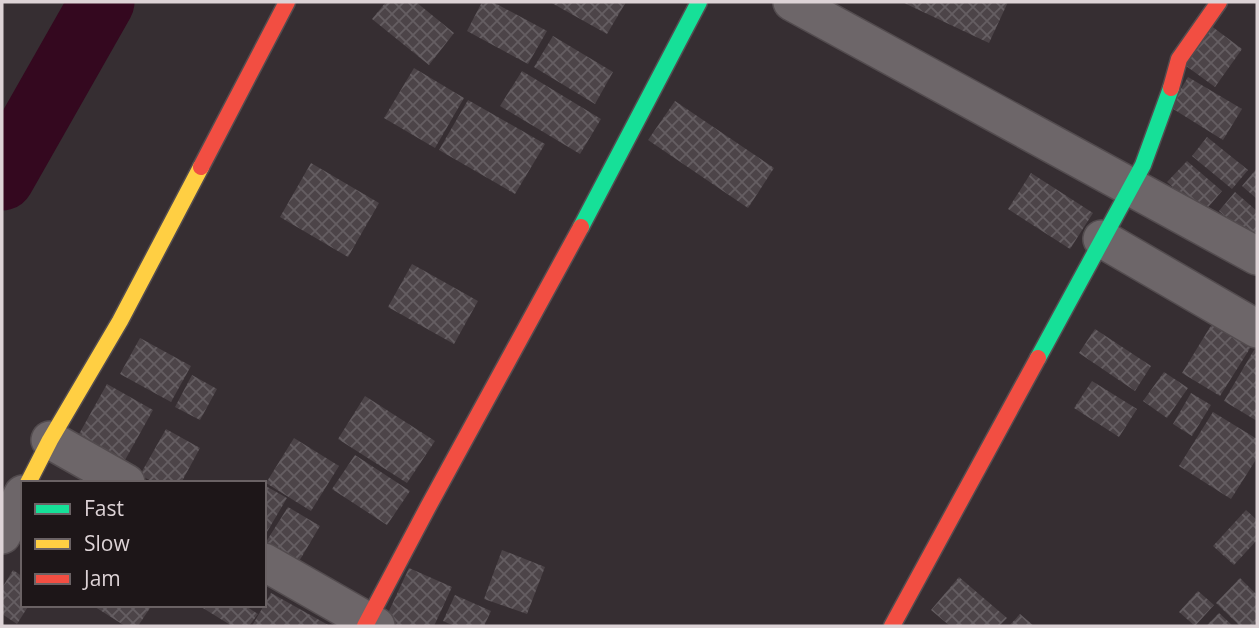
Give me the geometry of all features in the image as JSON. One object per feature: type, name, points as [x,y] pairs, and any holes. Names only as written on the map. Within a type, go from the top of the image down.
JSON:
[{"type":"street","points":[[29,481],[120,321],[287,2]]},
{"type":"street","points":[[266,563],[369,625],[412,536],[551,284],[699,2]]},
{"type":"street","points":[[792,2],[1257,256]]},
{"type":"street","points":[[892,626],[1143,166],[1179,59],[1219,2]]},
{"type":"street","points":[[1102,239],[1257,329]]},
{"type":"street","points":[[50,440],[122,481]]},
{"type":"street","points":[[2,535],[21,498]]},
{"type":"building","points":[[386,2],[416,2],[454,33],[429,65],[372,19]]},
{"type":"building","points":[[482,2],[493,2],[547,31],[528,64],[467,31]]},
{"type":"building","points":[[550,2],[626,2],[607,34]]},
{"type":"building","points":[[902,2],[1008,2],[989,43]]},
{"type":"building","points":[[1210,25],[1242,49],[1215,87],[1182,63]]},
{"type":"building","points":[[553,36],[613,72],[595,104],[534,67]]},
{"type":"building","points":[[414,68],[464,98],[435,148],[384,118]]},
{"type":"building","points":[[522,71],[601,119],[580,154],[500,106]]},
{"type":"building","points":[[1188,77],[1242,109],[1223,140],[1170,107]]},
{"type":"building","points":[[468,100],[545,144],[515,194],[439,150]]},
{"type":"building","points":[[675,101],[774,168],[748,208],[648,140]]},
{"type":"building","points":[[1207,137],[1248,170],[1232,189],[1192,156]]},
{"type":"building","points":[[1187,161],[1222,191],[1203,213],[1167,182]]},
{"type":"building","points":[[311,163],[379,203],[348,257],[280,217]]},
{"type":"building","points":[[1257,168],[1257,199],[1242,186]]},
{"type":"building","points":[[1031,173],[1093,213],[1070,249],[1008,209]]},
{"type":"building","points":[[1235,192],[1257,211],[1257,244],[1219,211]]},
{"type":"building","points":[[412,264],[478,301],[454,344],[388,307]]},
{"type":"building","points":[[1215,319],[1254,342],[1220,396],[1182,373]]},
{"type":"building","points":[[1095,329],[1151,366],[1135,391],[1079,353]]},
{"type":"building","points":[[140,338],[191,366],[171,402],[120,374]]},
{"type":"building","points":[[1257,345],[1257,421],[1224,401]]},
{"type":"building","points":[[1164,372],[1188,388],[1167,418],[1143,401]]},
{"type":"building","points":[[192,375],[217,389],[200,420],[175,407]]},
{"type":"building","points":[[1092,381],[1137,409],[1119,437],[1074,408]]},
{"type":"building","points":[[107,384],[153,410],[120,469],[74,443]]},
{"type":"building","points":[[1191,393],[1211,405],[1192,436],[1173,424]]},
{"type":"building","points":[[365,396],[435,441],[407,483],[338,439]]},
{"type":"building","points":[[1213,412],[1257,439],[1257,458],[1231,499],[1179,466]]},
{"type":"building","points":[[166,429],[200,448],[182,481],[151,481],[140,475]]},
{"type":"building","points":[[294,438],[339,466],[311,511],[266,483]]},
{"type":"building","points":[[355,455],[410,491],[387,525],[332,489]]},
{"type":"building","points":[[266,486],[287,498],[266,534]]},
{"type":"building","points":[[288,507],[320,526],[295,568],[266,546],[266,542]]},
{"type":"building","points":[[1246,510],[1257,520],[1257,540],[1234,565],[1213,546]]},
{"type":"building","points":[[502,550],[545,567],[527,614],[484,599]]},
{"type":"building","points":[[409,568],[452,587],[434,626],[382,626]]},
{"type":"building","points":[[13,570],[21,576],[21,607],[28,607],[17,624],[2,614],[2,588]]},
{"type":"building","points":[[959,577],[1007,618],[999,626],[950,626],[931,610]]},
{"type":"building","points":[[1240,578],[1257,595],[1257,622],[1253,626],[1240,626],[1216,603]]},
{"type":"building","points":[[1198,591],[1214,605],[1195,626],[1179,612]]},
{"type":"building","points":[[271,593],[330,626],[252,626],[263,607],[266,607]]},
{"type":"building","points":[[455,595],[491,611],[484,626],[454,626],[443,621]]},
{"type":"building","points":[[95,607],[151,607],[138,626],[125,626]]},
{"type":"building","points":[[201,607],[247,607],[258,614],[249,626],[232,626]]},
{"type":"building","points":[[1219,613],[1233,626],[1206,626]]},
{"type":"building","points":[[1020,614],[1034,626],[1009,626]]},
{"type":"waterway","points":[[2,178],[102,2]]},
{"type":"traffic: fast","points":[[581,227],[699,2]]},
{"type":"traffic: fast","points":[[1038,358],[1143,165],[1171,88]]},
{"type":"traffic: slow","points":[[29,481],[120,321],[201,167]]},
{"type":"traffic: jam","points":[[201,167],[287,2]]},
{"type":"traffic: jam","points":[[1171,88],[1179,59],[1219,2]]},
{"type":"traffic: jam","points":[[365,626],[581,227]]},
{"type":"traffic: jam","points":[[892,626],[1038,358]]}]
